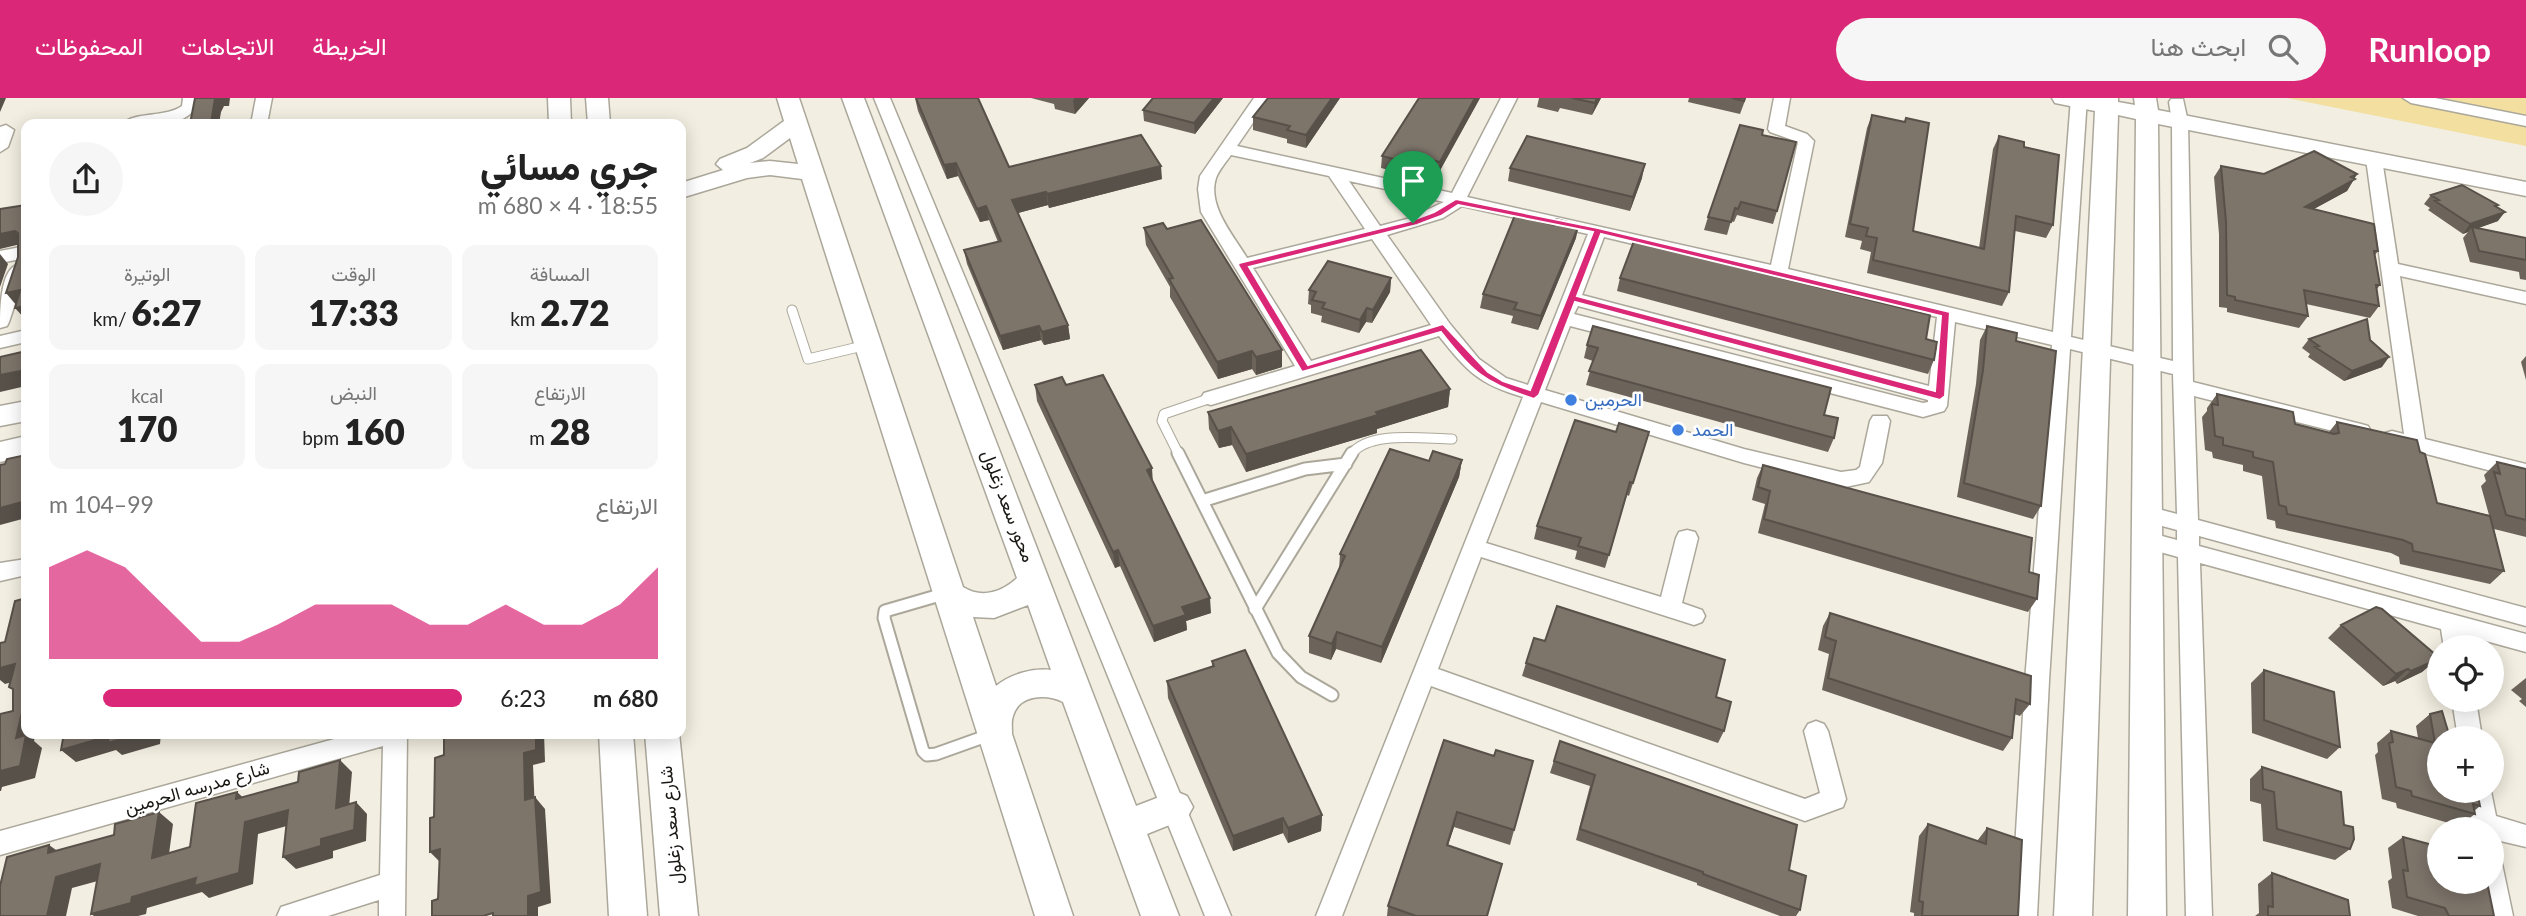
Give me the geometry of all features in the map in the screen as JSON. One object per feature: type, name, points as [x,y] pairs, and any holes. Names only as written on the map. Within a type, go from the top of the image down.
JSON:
[{"type":"street","points":[[160,119],[178,116],[189,108],[191,98]]},
{"type":"street","points":[[260,119],[264,98]]},
{"type":"street","points":[[559,98],[560,119]]},
{"type":"street","points":[[597,98],[599,119]]},
{"type":"street","name":"محور سعد زغلول","points":[[853,98],[877,123],[1075,692],[1160,916]]},
{"type":"street","points":[[882,98],[877,123],[1175,807],[1218,916]]},
{"type":"street","points":[[1262,98],[1214,166],[1206,184],[1210,212],[1306,369]]},
{"type":"street","points":[[1243,265],[1426,219],[1456,202],[1509,98]]},
{"type":"street","points":[[1778,274],[1806,141],[1801,136],[1776,129],[1782,98]]},
{"type":"street","points":[[2410,98],[2526,121]]},
{"type":"street","points":[[2087,100],[2162,107],[2526,170]]},
{"type":"street","points":[[2024,916],[2038,658],[2063,342],[2087,100]]},
{"type":"street","points":[[2073,916],[2097,350],[2087,100]]},
{"type":"street","points":[[2162,107],[2374,159],[2526,189]]},
{"type":"street","points":[[2147,916],[2147,362],[2162,107]]},
{"type":"street","points":[[2162,107],[2184,379],[2199,916]]},
{"type":"street","points":[[686,176],[755,153],[792,111],[1054,916]]},
{"type":"street","points":[[0,147],[6,130]]},
{"type":"street","points":[[1227,149],[1456,202],[1598,231],[2147,362],[2184,379],[2526,472]]},
{"type":"street","points":[[2374,159],[2416,444]]},
{"type":"street","points":[[686,189],[744,172],[769,168],[813,173]]},
{"type":"street","points":[[1336,175],[1443,328],[1472,364],[1499,383],[1744,456],[1841,480],[1862,477],[1867,472],[1872,463],[1880,421]]},
{"type":"street","points":[[1329,916],[1598,231]]},
{"type":"street","points":[[0,257],[21,253]]},
{"type":"street","points":[[0,322],[21,261]]},
{"type":"street","points":[[2391,268],[2526,298]]},
{"type":"street","points":[[1568,308],[1923,410],[1937,406],[1940,396],[1947,314]]},
{"type":"street","points":[[1211,398],[1443,328]]},
{"type":"street","points":[[0,342],[21,338]]},
{"type":"street","points":[[0,416],[21,412]]},
{"type":"street","points":[[0,452],[21,447]]},
{"type":"street","points":[[2147,527],[2188,525],[2526,617]]},
{"type":"street","points":[[2147,527],[2189,551],[2526,643]]},
{"type":"street","points":[[1670,608],[1687,538]]},
{"type":"street","points":[[1474,547],[1694,616]]},
{"type":"street","points":[[0,572],[21,568]]},
{"type":"street","points":[[947,593],[966,604],[991,606],[1012,600],[1035,579]]},
{"type":"street","points":[[2451,623],[2453,635]]},
{"type":"street","points":[[1424,674],[1805,810],[1834,799],[1816,731]]},
{"type":"street","points":[[995,733],[996,712],[1009,694],[1019,687],[1031,682],[1055,682],[1075,692]]},
{"type":"street","name":"شارع مدرسه الحرمين","points":[[0,843],[373,739]]},
{"type":"street","points":[[392,916],[395,739]]},
{"type":"street","points":[[616,739],[628,916]]},
{"type":"street","name":"شارع سعد زغلول","points":[[663,739],[679,916]]},
{"type":"street","points":[[1125,826],[1175,807]]},
{"type":"street","points":[[2504,831],[2526,836]]},
{"type":"street","points":[[290,916],[393,883]]},
{"type":"street","points":[[2496,894],[2500,916]]},
{"type":"lane","points":[[792,310],[808,359],[867,345]]},
{"type":"lane","points":[[1211,398],[1167,412],[1161,419],[1278,653],[1308,682],[1332,695]]},
{"type":"lane","points":[[1255,609],[1355,449],[1379,438],[1452,439]]},
{"type":"lane","points":[[1202,501],[1305,469],[1346,464]]},
{"type":"lane","points":[[947,593],[885,611],[884,618],[923,751],[927,755],[936,754],[995,733]]},
{"type":"shaded area","points":[[2287,98],[2526,98],[2526,146]]},
{"type":"building","points":[[195,98],[215,98],[212,119],[191,119]]},
{"type":"building","points":[[916,98],[978,98],[1009,167],[1141,135],[1161,166],[1012,200],[1068,325],[1042,332],[1039,326],[1000,336],[964,250],[1001,241],[986,206],[977,209],[956,163],[944,165]]},
{"type":"building","points":[[1153,98],[1214,98],[1194,123],[1143,110]]},
{"type":"building","points":[[1268,98],[1332,98],[1306,135],[1287,130],[1290,126],[1253,117]]},
{"type":"building","points":[[1419,98],[1475,98],[1440,162],[1405,154],[1401,161],[1382,156]]},
{"type":"building","points":[[1572,98],[1597,98],[1595,103]]},
{"type":"building","points":[[1872,115],[1905,122],[1906,118],[1929,123],[1913,231],[1984,249],[1999,136],[2024,142],[2024,147],[2059,155],[2053,225],[2016,216],[2009,292],[1873,260],[1877,238],[1866,236],[1868,228],[1850,224]]},
{"type":"building","points":[[1740,125],[1763,130],[1762,135],[1796,142],[1777,211],[1741,202],[1738,209],[1735,208],[1731,222],[1708,217]]},
{"type":"building","points":[[1527,136],[1645,164],[1633,197],[1510,168]]},
{"type":"building","points":[[2314,151],[2357,174],[2351,177],[2355,179],[2305,207],[2374,224],[2378,251],[2374,251],[2380,285],[2376,285],[2379,306],[2304,290],[2308,316],[2235,300],[2235,297],[2227,295],[2226,222],[2221,166],[2264,174]]},
{"type":"building","points":[[2462,185],[2498,205],[2495,206],[2505,212],[2470,224],[2435,201],[2439,200],[2431,195]]},
{"type":"building","points":[[21,206],[21,307],[15,308],[20,290],[6,293],[18,257],[18,233],[15,231],[0,234],[0,209]]},
{"type":"building","points":[[1515,215],[1554,225],[1556,219],[1579,225],[1541,316],[1514,309],[1517,303],[1483,294]]},
{"type":"building","points":[[1201,220],[1282,350],[1256,357],[1252,351],[1217,362],[1169,279],[1173,278],[1144,228],[1163,223],[1167,229]]},
{"type":"building","points":[[2472,227],[2526,238],[2526,260],[2479,251]]},
{"type":"building","points":[[1634,241],[1930,315],[1926,339],[1937,342],[1934,360],[1620,278]]},
{"type":"building","points":[[1328,261],[1391,278],[1373,310],[1367,308],[1360,320],[1322,308],[1325,303],[1312,300],[1316,292],[1309,290]]},
{"type":"building","points":[[2367,319],[2370,340],[2389,357],[2352,371],[2315,347],[2319,346],[2309,339]]},
{"type":"building","points":[[1593,326],[1831,388],[1824,415],[1838,418],[1834,438],[1589,371],[1598,348],[1587,345]]},
{"type":"building","points":[[1987,326],[2017,333],[2016,341],[2056,351],[2041,506],[1964,483],[1983,370]]},
{"type":"building","points":[[1421,350],[1450,389],[1376,412],[1378,415],[1246,454],[1231,427],[1218,431],[1208,412]]},
{"type":"building","points":[[21,352],[21,371],[0,375],[0,357]]},
{"type":"building","points":[[1103,375],[1152,468],[1147,470],[1210,598],[1182,607],[1186,615],[1153,626],[1118,550],[1113,552],[1035,385],[1062,377],[1066,385]]},
{"type":"building","points":[[2217,394],[2293,412],[2295,424],[2334,434],[2339,433],[2337,422],[2417,440],[2420,452],[2425,454],[2437,503],[2490,516],[2504,571],[2413,551],[2412,544],[2403,540],[2287,514],[2286,507],[2279,505],[2273,462],[2253,457],[2253,452],[2223,445],[2223,438],[2215,436],[2212,404],[2218,405]]},
{"type":"building","points":[[1575,420],[1616,432],[1619,423],[1649,432],[1633,483],[1630,482],[1609,555],[1578,546],[1581,538],[1537,526]]},
{"type":"building","points":[[1390,449],[1429,461],[1433,451],[1462,460],[1382,647],[1337,632],[1332,644],[1309,636],[1345,556],[1340,554]]},
{"type":"building","points":[[21,456],[21,502],[0,508],[0,465],[5,464],[7,459]]},
{"type":"building","points":[[2497,462],[2526,469],[2526,520],[2506,515],[2494,472],[2500,474]]},
{"type":"building","points":[[1763,465],[2032,538],[2029,572],[2039,575],[2037,599],[1764,519],[1770,491],[1758,487]]},
{"type":"building","points":[[21,599],[21,716],[16,738],[25,739],[20,766],[0,771],[0,714],[13,711],[13,689],[9,687],[15,664],[0,668],[0,643],[5,642],[15,601]]},
{"type":"building","points":[[1557,606],[1725,660],[1716,697],[1731,702],[1724,731],[1526,663],[1534,638],[1545,641]]},
{"type":"building","points":[[2376,607],[2382,609],[2427,647],[2427,664],[2396,674],[2341,625]]},
{"type":"building","points":[[1830,613],[2031,676],[2030,704],[2016,699],[2012,738],[1828,678],[1836,641],[1825,637]]},
{"type":"building","points":[[1245,650],[1322,815],[1288,828],[1283,818],[1233,836],[1167,681],[1214,666],[1212,661]]},
{"type":"building","points":[[2264,670],[2334,692],[2340,747],[2264,720]]},
{"type":"building","points":[[2442,712],[2446,726],[2432,726],[2430,714]]},
{"type":"building","points":[[2391,731],[2427,741],[2427,800],[2412,796],[2411,791],[2396,787],[2389,743],[2393,742]]},
{"type":"building","points":[[63,739],[99,739],[61,750]]},
{"type":"building","points":[[444,739],[536,739],[536,750],[524,753],[525,800],[535,797],[541,892],[528,896],[528,916],[493,916],[493,913],[483,916],[432,916],[432,901],[438,899],[440,849],[430,852],[430,818],[434,817],[435,758],[444,755]]},
{"type":"building","points":[[1444,740],[1494,756],[1496,750],[1533,761],[1514,830],[1457,812],[1447,845],[1502,864],[1487,916],[1416,916],[1388,906]]},
{"type":"building","points":[[1560,741],[1797,825],[1789,870],[1806,876],[1800,910],[1703,872],[1580,829],[1595,775],[1554,761]]},
{"type":"building","points":[[340,760],[336,808],[356,802],[354,830],[321,839],[321,846],[283,857],[288,810],[245,822],[239,873],[194,886],[196,878],[132,897],[131,903],[91,914],[100,864],[56,877],[47,916],[0,916],[0,886],[7,857],[49,845],[48,853],[114,835],[115,824],[159,812],[152,858],[190,847],[196,803],[237,792],[236,799],[298,782],[299,772]]},
{"type":"building","points":[[2262,767],[2341,792],[2344,825],[2353,827],[2354,839],[2350,849],[2277,829],[2274,792],[2263,789]]},
{"type":"building","points":[[2436,803],[2479,803],[2480,806],[2473,804],[2475,814]]},
{"type":"building","points":[[1928,824],[1986,844],[1987,828],[2022,840],[2018,916],[1922,916],[1923,902],[1919,901]]},
{"type":"building","points":[[2403,837],[2427,843],[2427,894],[2489,894],[2494,916],[2449,916],[2445,908],[2407,897],[2403,870],[2408,871]]},
{"type":"building","points":[[2272,873],[2348,900],[2350,916],[2268,916],[2268,906],[2273,907]]},
{"type":"place","name":"الحرمين","points":[[1571,400]]},
{"type":"place","name":"الحمد","points":[[1678,430]]},
{"type":"route","points":[[1413,223],[1243,265],[1306,369],[1443,328],[1472,364],[1484,374],[1499,383],[1534,395],[1598,231],[1947,314],[1940,396],[1572,298],[1598,231],[1456,202],[1437,214],[1413,223]]}]
